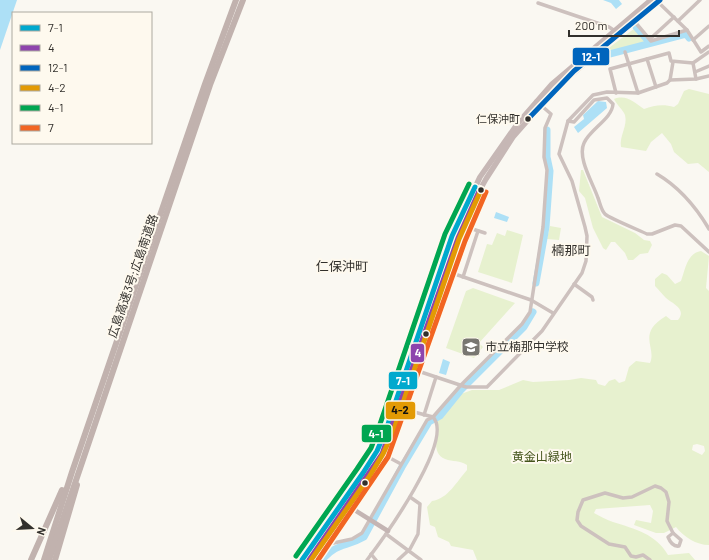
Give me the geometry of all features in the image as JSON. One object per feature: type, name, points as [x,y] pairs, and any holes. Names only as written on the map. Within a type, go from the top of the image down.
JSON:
[{"type":"highway","name":"広島高速3号;広島南道路","points":[[44,560],[98,394],[202,91],[236,0]]},
{"type":"highway","name":"広島高速3号;広島南道路","points":[[49,560],[88,440],[215,72],[243,0]]},
{"type":"highway","points":[[31,560],[61,493],[98,394]]},
{"type":"highway","points":[[55,560],[88,440]]},
{"type":"main road","points":[[443,270],[452,236],[467,202],[498,155],[538,102],[652,0]]},
{"type":"main road","points":[[616,33],[635,22],[659,1]]},
{"type":"main road","points":[[302,560],[379,452],[443,270],[473,202],[498,155]]},
{"type":"main road","points":[[309,560],[344,503]]},
{"type":"street","points":[[678,21],[700,0]]},
{"type":"street","points":[[659,1],[687,30],[701,52],[709,46]]},
{"type":"street","points":[[538,3],[609,27],[616,33]]},
{"type":"street","points":[[650,39],[674,17]]},
{"type":"street","points":[[635,22],[650,39]]},
{"type":"street","points":[[694,40],[709,26]]},
{"type":"street","points":[[650,39],[651,40],[687,30]]},
{"type":"street","points":[[625,52],[638,93]]},
{"type":"street","points":[[673,62],[693,63],[709,52]]},
{"type":"street","points":[[616,93],[610,69],[669,53],[671,61],[673,62],[670,80]]},
{"type":"street","points":[[647,59],[656,87]]},
{"type":"street","points":[[693,63],[696,79]]},
{"type":"street","points":[[695,72],[709,66]]},
{"type":"street","points":[[409,368],[463,386],[487,387],[542,331],[582,273],[586,261],[587,236],[572,181],[559,154],[568,121],[593,95],[638,93],[667,83],[670,80],[696,79],[709,76]]},
{"type":"street","points":[[568,121],[574,122],[594,100],[607,98],[611,100],[613,104],[611,112],[590,134],[584,143],[582,152],[588,175],[603,211],[610,217],[647,234],[652,234],[675,225],[682,226],[709,252]]},
{"type":"street","points":[[323,539],[329,544],[352,538],[362,532],[372,521],[401,464],[427,420],[434,418],[522,324],[530,312],[543,227],[547,170],[544,156],[545,128],[551,114],[538,102]]},
{"type":"street","points":[[657,174],[668,181],[684,195],[709,229]]},
{"type":"street","points":[[462,226],[485,233]]},
{"type":"street","points":[[463,277],[478,231]]},
{"type":"street","points":[[443,270],[531,300],[553,313]]},
{"type":"street","points":[[574,284],[592,297],[593,300]]},
{"type":"street","points":[[424,415],[436,377]]},
{"type":"street","points":[[367,560],[387,533],[410,497],[436,442],[438,426],[434,418],[396,407]]},
{"type":"street","points":[[379,452],[401,464]]},
{"type":"street","points":[[650,560],[643,555],[636,557],[631,556],[625,547],[609,544],[581,526],[577,520],[578,512],[583,500],[605,493],[623,498],[632,497],[655,486],[661,488],[666,492],[669,502],[667,522],[673,533]]},
{"type":"street","points":[[398,560],[409,550],[418,534],[420,504],[410,497]]},
{"type":"street","points":[[344,503],[372,521],[421,560]]},
{"type":"street","points":[[371,554],[376,560]]},
{"type":"green space","points":[[635,28],[646,42],[601,55],[601,54]]},
{"type":"green space","points":[[689,89],[709,94],[709,172],[698,163],[688,164],[674,152],[671,144],[662,133],[651,142],[646,151],[621,147],[621,139],[626,119],[624,113],[614,99],[622,97],[626,98],[644,109],[659,105],[674,107],[678,104],[684,91]]},
{"type":"green space","points":[[581,170],[583,170],[602,217],[635,233],[644,240],[650,241],[652,245],[648,253],[640,254],[633,260],[628,260],[625,253],[615,242],[611,242],[606,250],[603,248],[593,228],[585,198],[579,191]]},
{"type":"green space","points":[[550,226],[561,228],[559,240],[547,239]]},
{"type":"green space","points":[[507,230],[523,235],[512,283],[478,272],[487,244],[492,245],[497,233],[505,236]]},
{"type":"green space","name":"黄金山緑地","points":[[701,251],[709,256],[706,288],[709,291],[709,545],[699,544],[691,540],[676,527],[664,533],[656,533],[634,525],[636,520],[651,523],[653,511],[650,505],[596,509],[594,513],[644,533],[657,542],[668,555],[689,553],[695,560],[477,560],[473,550],[451,546],[449,542],[438,537],[435,527],[430,525],[427,507],[432,501],[443,497],[452,489],[467,470],[467,465],[462,462],[445,459],[437,452],[437,419],[461,394],[472,390],[499,390],[523,380],[533,382],[581,378],[596,380],[598,384],[605,386],[609,381],[615,379],[619,383],[625,381],[629,367],[636,361],[650,363],[651,351],[649,340],[652,329],[666,316],[671,320],[678,320],[681,313],[678,307],[666,298],[655,286],[655,279],[662,273],[667,275],[675,284],[681,281],[687,263],[696,252]],"holes":[[[697,444],[704,446],[705,451],[702,455],[692,450],[693,445]]]},
{"type":"green space","points":[[473,288],[515,303],[479,343],[483,347],[474,358],[446,348],[466,291]]},
{"type":"water","points":[[0,0],[17,0],[12,12],[0,50]]},
{"type":"water","points":[[603,0],[619,0],[622,4],[616,9],[611,3]]},
{"type":"water","points":[[598,101],[606,102],[607,108],[578,133],[574,127],[584,119],[583,115]]},
{"type":"water","points":[[496,212],[509,217],[507,222],[494,218]]},
{"type":"water","points":[[443,359],[450,362],[446,375],[439,373]]},
{"type":"waterway","points":[[636,27],[649,42]]},
{"type":"waterway","points":[[602,56],[686,34],[689,38]]},
{"type":"waterway","points":[[536,283],[546,227],[550,171],[547,157],[547,130]]},
{"type":"waterway","points":[[322,560],[333,550],[364,537],[402,467],[429,422],[440,416],[461,390],[524,327],[533,312]]},
{"type":"transit line","name":"12-1","points":[[528,119],[574,71],[660,0]]},
{"type":"transit line","name":"4-1","points":[[296,556],[371,448],[445,234],[469,184]]},
{"type":"transit line","name":"7-1","points":[[302,560],[377,451],[386,430],[452,236],[475,187]]},
{"type":"transit line","name":"4","points":[[309,560],[382,454],[458,238],[480,189]]},
{"type":"transit line","name":"4-2","points":[[311,560],[369,477],[383,454],[393,432],[459,239],[481,190]]},
{"type":"transit line","name":"7","points":[[318,560],[388,457],[465,241],[486,192]]},
{"type":"place","name":"仁保沖町","points":[[528,119]]},
{"type":"place","name":"市立楠那中学校","points":[[471,347]]},
{"type":"district","name":"楠那町","points":[[571,250]]},
{"type":"district","name":"仁保沖町","points":[[342,266]]}]
